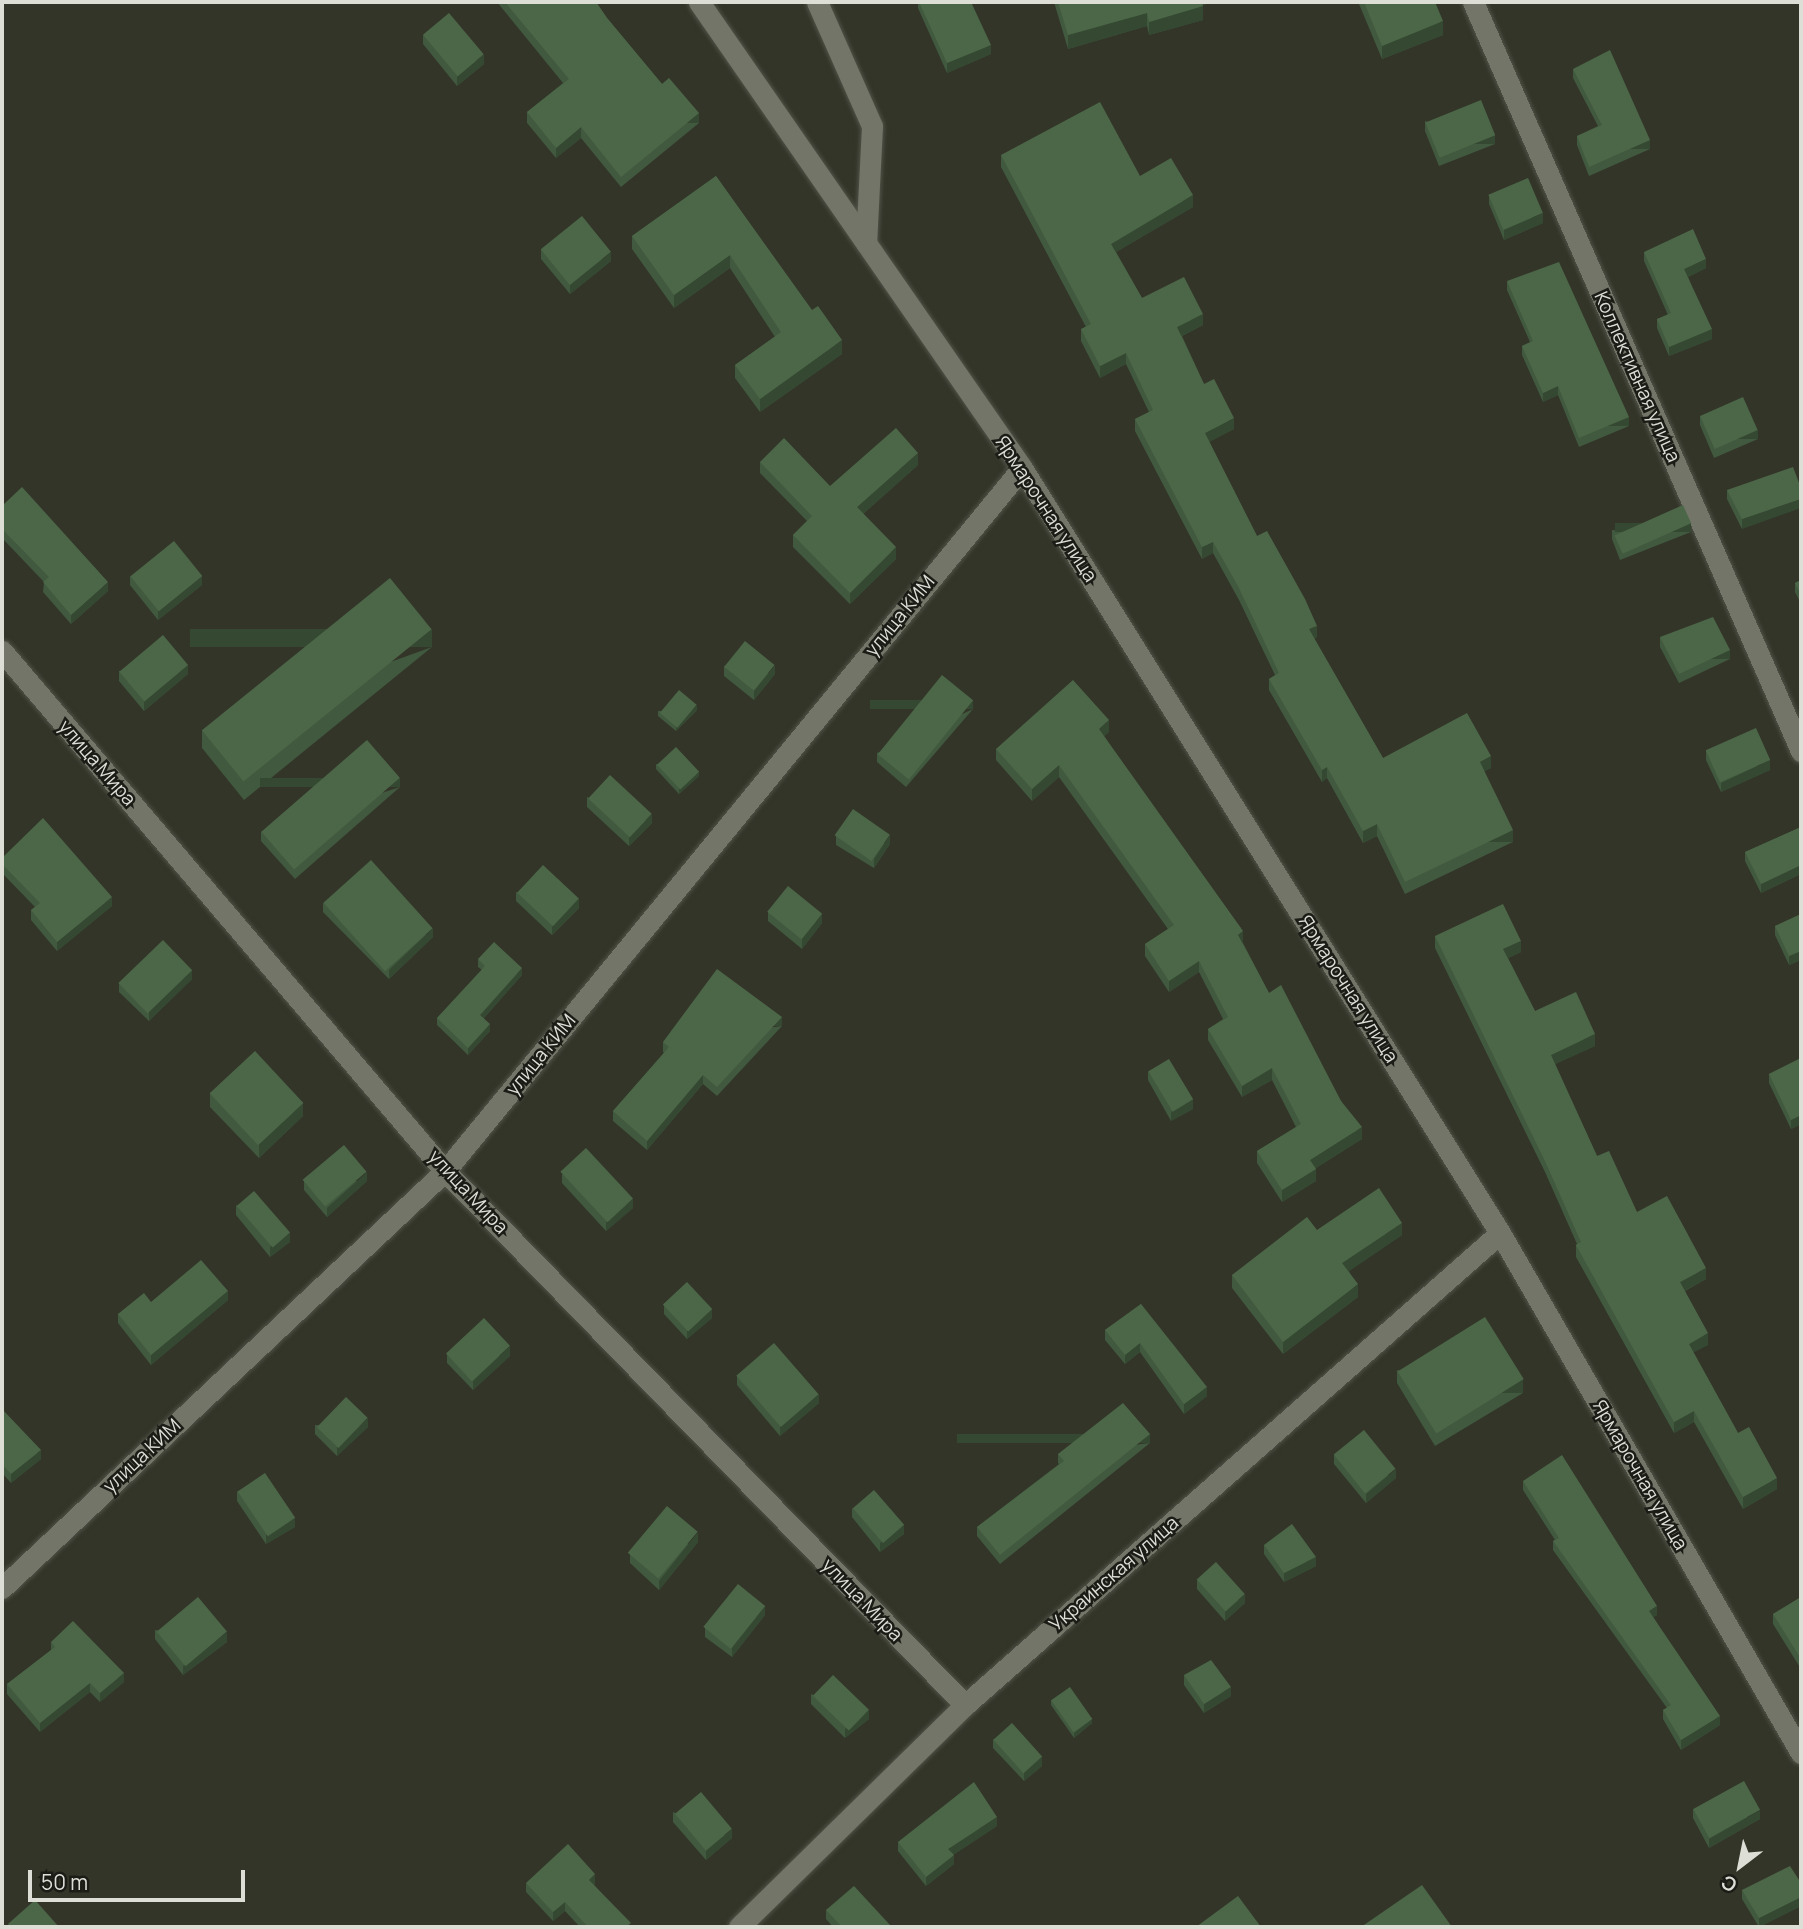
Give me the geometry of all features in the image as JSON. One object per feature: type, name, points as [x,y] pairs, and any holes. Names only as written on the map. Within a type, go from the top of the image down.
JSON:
[{"type":"street","name":"Ярмарочная улица","points":[[699,2],[1022,468],[1500,1233],[1800,1745]]},
{"type":"street","points":[[817,2],[872,126],[866,243]]},
{"type":"street","name":"Коллективная улица","points":[[1473,2],[1801,751]]},
{"type":"street","name":"улица КИМ","points":[[2,1588],[445,1171],[1022,468]]},
{"type":"street","name":"улица Мира","points":[[2,651],[445,1171],[965,1706]]},
{"type":"street","name":"Украинская улица","points":[[739,1927],[965,1706],[1500,1233]]},
{"type":"building","points":[[505,2],[596,2],[662,84],[669,78],[699,113],[621,177],[581,127],[556,148],[527,112],[569,79]]},
{"type":"building","points":[[919,2],[971,2],[991,45],[947,63]]},
{"type":"building","points":[[1058,2],[1202,2],[1203,6],[1149,22],[1147,13],[1068,35]]},
{"type":"building","points":[[1364,2],[1435,2],[1443,21],[1382,46]]},
{"type":"building","points":[[449,13],[484,54],[458,76],[423,35]]},
{"type":"building","points":[[1610,50],[1650,140],[1589,167],[1577,136],[1602,125],[1573,69]]},
{"type":"building","points":[[1481,100],[1495,135],[1440,158],[1425,122]]},
{"type":"building","points":[[1100,102],[1140,176],[1171,158],[1193,195],[1111,244],[1142,298],[1184,277],[1203,314],[1177,327],[1204,384],[1214,379],[1234,418],[1205,433],[1257,536],[1267,531],[1305,599],[1317,626],[1309,629],[1383,758],[1467,713],[1491,756],[1480,762],[1513,830],[1405,882],[1377,824],[1363,831],[1327,767],[1322,770],[1269,679],[1279,673],[1239,588],[1213,542],[1202,547],[1135,419],[1153,410],[1126,353],[1100,366],[1081,329],[1091,324],[1001,155]]},
{"type":"building","points":[[716,176],[812,310],[818,306],[842,340],[760,399],[735,365],[781,332],[730,255],[674,295],[632,236]]},
{"type":"building","points":[[1528,178],[1543,213],[1503,230],[1488,195]]},
{"type":"building","points":[[582,216],[611,252],[570,285],[541,249]]},
{"type":"building","points":[[1693,229],[1706,259],[1684,269],[1712,329],[1669,347],[1657,319],[1671,313],[1644,252]]},
{"type":"building","points":[[1559,262],[1629,417],[1579,438],[1558,386],[1543,393],[1522,346],[1533,341],[1507,281]]},
{"type":"building","points":[[1743,397],[1758,430],[1715,449],[1700,416]]},
{"type":"building","points":[[896,428],[918,453],[857,507],[896,547],[850,593],[793,535],[812,516],[760,462],[784,438],[830,486]]},
{"type":"building","points":[[1793,467],[1801,488],[1801,499],[1742,519],[1727,490]]},
{"type":"building","points":[[22,487],[108,582],[71,615],[43,582],[49,577],[2,529],[2,506]]},
{"type":"building","points":[[1683,505],[1691,523],[1623,554],[1614,536]]},
{"type":"building","points":[[174,541],[202,576],[159,611],[130,576]]},
{"type":"building","points":[[390,578],[432,629],[243,782],[202,730]]},
{"type":"building","points":[[1801,580],[1801,595],[1795,583]]},
{"type":"building","points":[[1713,617],[1730,650],[1679,674],[1660,637]]},
{"type":"building","points":[[163,635],[188,665],[144,702],[119,672]]},
{"type":"building","points":[[745,641],[775,665],[754,691],[724,667]]},
{"type":"building","points":[[942,675],[973,700],[909,779],[878,754]]},
{"type":"building","points":[[1073,680],[1109,720],[1099,729],[1243,931],[1238,935],[1269,993],[1281,985],[1341,1101],[1362,1127],[1310,1160],[1316,1169],[1282,1190],[1257,1151],[1301,1124],[1272,1068],[1242,1086],[1208,1029],[1228,1017],[1199,961],[1169,981],[1145,944],[1174,925],[1059,765],[1032,789],[996,749]]},
{"type":"building","points":[[679,690],[697,705],[677,728],[660,713]]},
{"type":"building","points":[[1756,728],[1770,760],[1720,782],[1706,750]]},
{"type":"building","points":[[367,740],[400,778],[294,870],[261,832]]},
{"type":"building","points":[[676,747],[699,772],[680,790],[657,765]]},
{"type":"building","points":[[610,775],[652,814],[630,837],[588,798]]},
{"type":"building","points":[[853,809],[890,835],[872,861],[835,835]]},
{"type":"building","points":[[43,818],[112,897],[57,942],[31,910],[40,903],[2,864],[2,858]]},
{"type":"building","points":[[1801,827],[1801,865],[1761,884],[1745,852]]},
{"type":"building","points":[[371,860],[433,928],[385,971],[323,903]]},
{"type":"building","points":[[543,865],[579,898],[553,926],[517,893]]},
{"type":"building","points":[[788,886],[822,914],[801,939],[767,912]]},
{"type":"building","points":[[1503,904],[1521,941],[1503,949],[1535,1011],[1576,992],[1595,1034],[1551,1055],[1597,1156],[1609,1151],[1637,1212],[1667,1196],[1706,1268],[1680,1282],[1708,1333],[1689,1344],[1738,1433],[1749,1427],[1777,1478],[1743,1497],[1694,1411],[1674,1422],[1576,1245],[1581,1242],[1545,1161],[1435,936]]},
{"type":"building","points":[[1801,914],[1801,951],[1789,956],[1775,926]]},
{"type":"building","points":[[163,940],[192,970],[148,1013],[118,983]]},
{"type":"building","points":[[494,942],[522,968],[480,1015],[490,1024],[468,1048],[437,1018],[485,966],[478,959]]},
{"type":"building","points":[[717,969],[782,1017],[717,1087],[703,1075],[647,1141],[613,1111],[669,1047],[663,1042]]},
{"type":"building","points":[[255,1051],[303,1103],[258,1145],[210,1093]]},
{"type":"building","points":[[1801,1058],[1801,1115],[1791,1120],[1769,1074]]},
{"type":"building","points":[[1169,1059],[1193,1099],[1173,1112],[1148,1071]]},
{"type":"building","points":[[344,1145],[366,1172],[325,1207],[303,1180]]},
{"type":"building","points":[[586,1148],[633,1198],[607,1222],[560,1172]]},
{"type":"building","points":[[1379,1188],[1402,1223],[1342,1263],[1358,1284],[1283,1342],[1232,1275],[1307,1217],[1317,1230]]},
{"type":"building","points":[[254,1191],[290,1233],[273,1248],[237,1206]]},
{"type":"building","points":[[201,1260],[228,1291],[151,1355],[118,1314],[144,1293],[151,1302]]},
{"type":"building","points":[[687,1282],[712,1309],[688,1332],[663,1305]]},
{"type":"building","points":[[1141,1304],[1207,1387],[1184,1404],[1140,1343],[1125,1355],[1105,1330]]},
{"type":"building","points":[[1485,1317],[1524,1379],[1436,1433],[1398,1372]]},
{"type":"building","points":[[484,1318],[510,1346],[472,1381],[446,1353]]},
{"type":"building","points":[[774,1343],[819,1394],[781,1427],[736,1376]]},
{"type":"building","points":[[346,1397],[368,1418],[338,1448],[317,1427]]},
{"type":"building","points":[[1123,1403],[1150,1434],[1000,1555],[977,1527],[1064,1461],[1058,1454]]},
{"type":"building","points":[[2,1409],[41,1450],[11,1474],[2,1464]]},
{"type":"building","points":[[1364,1430],[1395,1469],[1365,1493],[1334,1455]]},
{"type":"building","points":[[1562,1455],[1657,1606],[1649,1611],[1720,1716],[1681,1740],[1663,1710],[1671,1705],[1553,1541],[1559,1538],[1523,1481]]},
{"type":"building","points":[[265,1473],[295,1518],[268,1536],[238,1491]]},
{"type":"building","points":[[874,1490],[904,1525],[883,1543],[853,1508]]},
{"type":"building","points":[[667,1506],[698,1532],[658,1578],[628,1553]]},
{"type":"building","points":[[1292,1524],[1316,1557],[1284,1573],[1264,1545]]},
{"type":"building","points":[[1216,1562],[1245,1594],[1225,1611],[1197,1579]]},
{"type":"building","points":[[738,1584],[765,1606],[731,1649],[703,1627]]},
{"type":"building","points":[[198,1597],[227,1631],[186,1666],[157,1632]]},
{"type":"building","points":[[1801,1597],[1801,1659],[1773,1614]]},
{"type":"building","points":[[73,1621],[124,1673],[100,1693],[90,1683],[40,1723],[7,1684],[55,1647],[51,1642]]},
{"type":"building","points":[[1211,1660],[1231,1687],[1204,1704],[1184,1675]]},
{"type":"building","points":[[833,1675],[869,1710],[849,1731],[813,1696]]},
{"type":"building","points":[[1070,1687],[1092,1719],[1074,1732],[1051,1700]]},
{"type":"building","points":[[1012,1723],[1042,1756],[1024,1773],[993,1740]]},
{"type":"building","points":[[1744,1781],[1760,1810],[1709,1838],[1693,1809]]},
{"type":"building","points":[[974,1782],[997,1817],[948,1849],[954,1855],[926,1877],[898,1842]]},
{"type":"building","points":[[701,1792],[732,1829],[706,1851],[675,1814]]},
{"type":"building","points":[[568,1844],[595,1874],[589,1880],[631,1923],[626,1927],[588,1927],[565,1902],[553,1912],[526,1883]]},
{"type":"building","points":[[1790,1866],[1801,1883],[1801,1897],[1759,1918],[1742,1890]]},
{"type":"building","points":[[1422,1885],[1452,1927],[1361,1927]]},
{"type":"building","points":[[854,1886],[890,1925],[888,1927],[842,1927],[826,1910]]},
{"type":"building","points":[[1238,1896],[1261,1927],[1196,1927]]},
{"type":"building","points":[[35,1900],[59,1927],[10,1927],[8,1924]]}]
